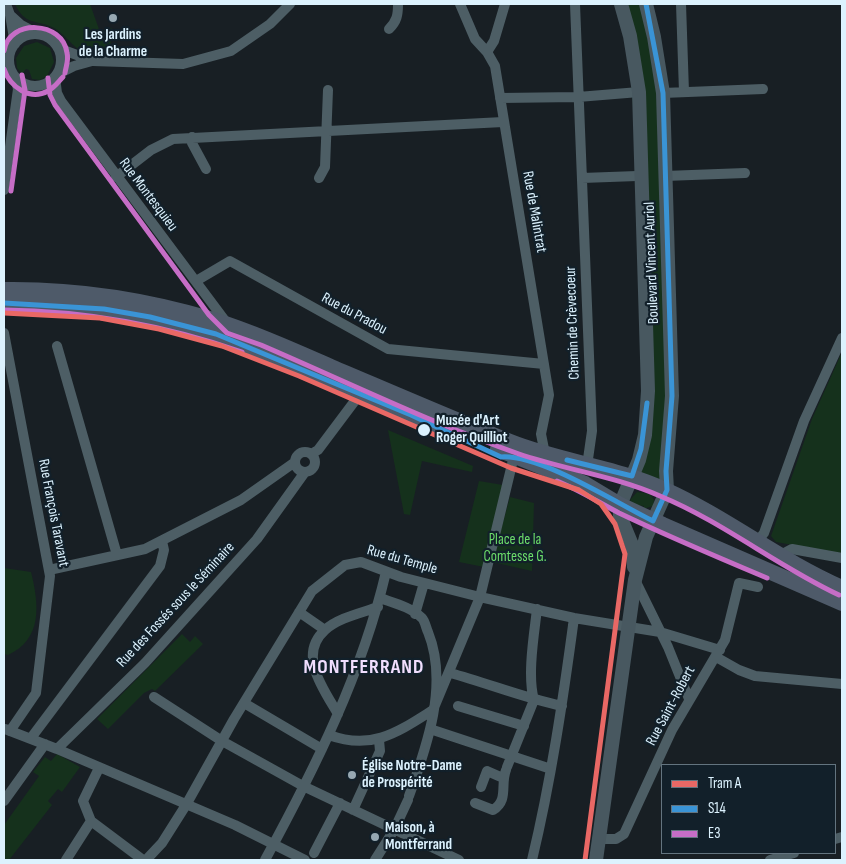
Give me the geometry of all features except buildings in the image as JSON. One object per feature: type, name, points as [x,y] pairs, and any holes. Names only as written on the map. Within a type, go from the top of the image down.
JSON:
[{"type":"main road","name":"Boulevard Vincent Auriol","points":[[620,505],[627,474],[639,460],[645,435],[648,391],[639,92],[630,36],[621,4]]},
{"type":"main road","name":"Boulevard Vincent Auriol","points":[[635,580],[642,548],[658,523],[667,490],[666,471],[672,396],[663,93],[656,46],[646,4]]},
{"type":"main road","points":[[4,290],[43,290],[118,299],[175,310],[228,325],[386,390],[586,484],[620,505],[658,523],[842,603]]},
{"type":"main road","points":[[4,303],[104,309],[216,334],[360,394],[520,452],[545,454],[627,474],[667,490],[779,556],[842,588]]},
{"type":"main road","points":[[354,376],[360,387],[360,394]]},
{"type":"main road","points":[[360,394],[369,390],[386,390]]},
{"type":"main road","points":[[596,860],[623,627],[635,580],[632,545],[620,516],[620,505]]},
{"type":"street","points":[[4,190],[18,89],[10,70],[10,14],[6,4]]},
{"type":"street","points":[[10,70],[23,84],[33,87],[43,86],[74,66],[93,61],[183,64],[214,57],[248,41],[290,4]]},
{"type":"street","points":[[389,29],[395,23],[398,15],[398,4]]},
{"type":"street","name":"Rue de Malintrat","points":[[460,4],[475,38],[487,52],[495,66],[549,395],[541,434],[545,454]]},
{"type":"street","points":[[487,52],[494,41],[505,4]]},
{"type":"street","name":"Chemin de Crèvecoeur","points":[[575,4],[592,431],[588,466]]},
{"type":"street","points":[[682,4],[684,92]]},
{"type":"street","points":[[10,14],[21,25],[47,37],[58,48],[93,61]]},
{"type":"street","points":[[10,48],[28,36],[38,34]]},
{"type":"street","points":[[56,76],[61,63],[58,48]]},
{"type":"street","name":"Rue Montesquieu","points":[[56,76],[57,93],[61,102],[228,325]]},
{"type":"street","points":[[663,93],[763,89]]},
{"type":"street","points":[[319,178],[324,167],[328,90]]},
{"type":"street","points":[[500,98],[578,97],[639,92]]},
{"type":"street","points":[[116,177],[151,150],[173,139],[504,122]]},
{"type":"street","points":[[192,137],[192,143],[206,169]]},
{"type":"street","points":[[665,176],[746,173]]},
{"type":"street","points":[[582,178],[636,176]]},
{"type":"street","name":"Rue du Pradou","points":[[196,281],[230,261],[388,348],[544,364]]},
{"type":"street","name":"Rue François Taravant","points":[[4,334],[50,570],[37,684],[32,699],[7,730]]},
{"type":"street","points":[[757,542],[764,533],[804,422],[842,338]]},
{"type":"street","points":[[57,346],[117,555]]},
{"type":"street","points":[[50,570],[145,549],[250,495],[295,462],[301,453],[311,454],[323,444],[360,394]]},
{"type":"street","points":[[329,736],[345,741],[379,740],[400,731],[432,710],[450,672],[480,597],[520,452],[541,434]]},
{"type":"street","points":[[295,462],[296,467],[305,472],[314,466],[315,460],[311,454]]},
{"type":"street","name":"Rue des Fossés sous le Séminaire","points":[[57,749],[75,729],[145,663],[250,546],[305,472]]},
{"type":"street","points":[[31,738],[160,566],[164,550],[162,541]]},
{"type":"street","points":[[779,556],[792,549],[842,558]]},
{"type":"street","name":"Rue du Temple","points":[[144,860],[162,842],[186,805],[244,703],[314,588],[345,565],[360,562],[386,572],[480,597],[574,618],[660,632]]},
{"type":"street","points":[[266,860],[329,736],[368,639],[386,572]]},
{"type":"street","points":[[635,580],[676,664],[688,699]]},
{"type":"street","points":[[415,614],[424,583]]},
{"type":"street","name":"Rue Saint-Robert","points":[[598,838],[621,838],[688,699],[718,653],[732,617],[739,583],[758,587]]},
{"type":"street","points":[[338,714],[321,686],[314,669],[315,646],[325,630],[379,602],[404,606],[422,618],[436,662],[430,729],[409,798],[394,830],[375,860]]},
{"type":"street","points":[[475,803],[493,810],[500,806],[504,797],[505,772],[534,700],[533,665],[537,609]]},
{"type":"street","points":[[299,612],[325,630]]},
{"type":"street","points":[[532,860],[544,810],[562,706],[574,618]]},
{"type":"street","points":[[660,632],[718,653],[739,670],[755,676],[842,684]]},
{"type":"street","points":[[450,672],[517,692],[534,700],[562,706]]},
{"type":"street","points":[[154,697],[222,741],[303,786],[458,860]]},
{"type":"street","points":[[244,703],[322,750]]},
{"type":"street","points":[[458,706],[524,726]]},
{"type":"street","points":[[430,729],[551,769]]},
{"type":"street","points":[[7,730],[31,738],[186,805],[274,844],[305,860]]},
{"type":"street","points":[[353,810],[380,751],[379,740]]},
{"type":"street","points":[[4,801],[45,744]]},
{"type":"street","points":[[99,768],[83,801],[91,821],[144,860]]},
{"type":"street","points":[[482,786],[487,771],[505,772]]},
{"type":"street","points":[[314,853],[340,803]]},
{"type":"street","points":[[66,860],[91,821]]},
{"type":"street","points":[[770,860],[791,854]]},
{"type":"green space","points":[[15,4],[90,4],[100,32],[112,28],[110,49],[78,49],[54,28],[27,19]]},
{"type":"green space","points":[[626,4],[641,4],[656,78],[667,353],[662,480],[638,474],[653,406]]},
{"type":"green space","points":[[37,42],[50,48],[54,62],[47,76],[40,80],[32,79],[29,70],[26,69],[22,74],[17,68],[16,58],[24,46]]},
{"type":"green space","points":[[842,352],[842,554],[776,542],[771,536],[812,419]]},
{"type":"green space","points":[[388,430],[473,466],[472,472],[422,461],[410,515],[404,514]]},
{"type":"green space","points":[[479,481],[503,485],[484,567],[459,562]]},
{"type":"green space","points":[[637,492],[650,494],[654,500],[653,506],[643,509],[644,506],[634,505],[630,500]]},
{"type":"green space","name":"Place de la Comtesse G.","points":[[510,497],[534,503],[532,571],[492,562]]},
{"type":"green space","points":[[4,568],[31,572],[36,596],[36,620],[33,630],[19,648],[8,655],[4,654]]},
{"type":"green space","points":[[182,634],[190,642],[195,636],[203,644],[155,691],[152,689],[144,693],[108,729],[97,719]]},
{"type":"green space","points":[[57,754],[80,767],[62,792],[58,789],[48,801],[52,805],[9,860],[4,860],[4,825],[39,776],[33,772],[45,757],[51,761]]},
{"type":"tram line","name":"A","points":[[4,313],[100,318],[159,329],[222,346],[299,376],[511,468],[579,490],[601,504],[615,524],[625,554],[585,860]]},
{"type":"transit line","name":"S14","points":[[4,303],[104,309],[150,317],[216,334],[411,415],[501,457],[517,458],[556,471],[653,521],[667,490],[666,471],[672,396],[663,93],[646,4]]},
{"type":"transit line","name":"E3","points":[[4,51],[8,40],[15,33],[25,29],[47,30],[63,42],[68,58],[65,73]]},
{"type":"transit line","name":"E3","points":[[4,69],[16,87],[34,94],[48,91],[63,77]]},
{"type":"transit line","name":"E3","points":[[11,191],[25,90],[22,75]]},
{"type":"transit line","name":"E3","points":[[48,78],[50,95],[55,105],[209,315],[227,333],[261,345],[421,416],[486,442],[537,460],[626,483],[660,496],[706,518],[794,571],[839,595]]},
{"type":"transit line","name":"E3","points":[[4,310],[65,313],[124,321],[183,334],[242,352]]},
{"type":"transit line","name":"S14","points":[[567,460],[632,476],[641,449],[647,403]]},
{"type":"transit line","name":"E3","points":[[557,481],[637,522],[767,578]]},
{"type":"place","name":"Les Jardins de la Charme","points":[[113,18]]},
{"type":"place","name":"Musée d'Art Roger Quilliot","points":[[424,430]]},
{"type":"place","name":"Église Notre-Dame de Prospérité","points":[[352,775]]},
{"type":"place","name":"Maison, à Montferrand","points":[[375,837]]},
{"type":"district","name":"MONTFERRAND","points":[[364,668]]}]
